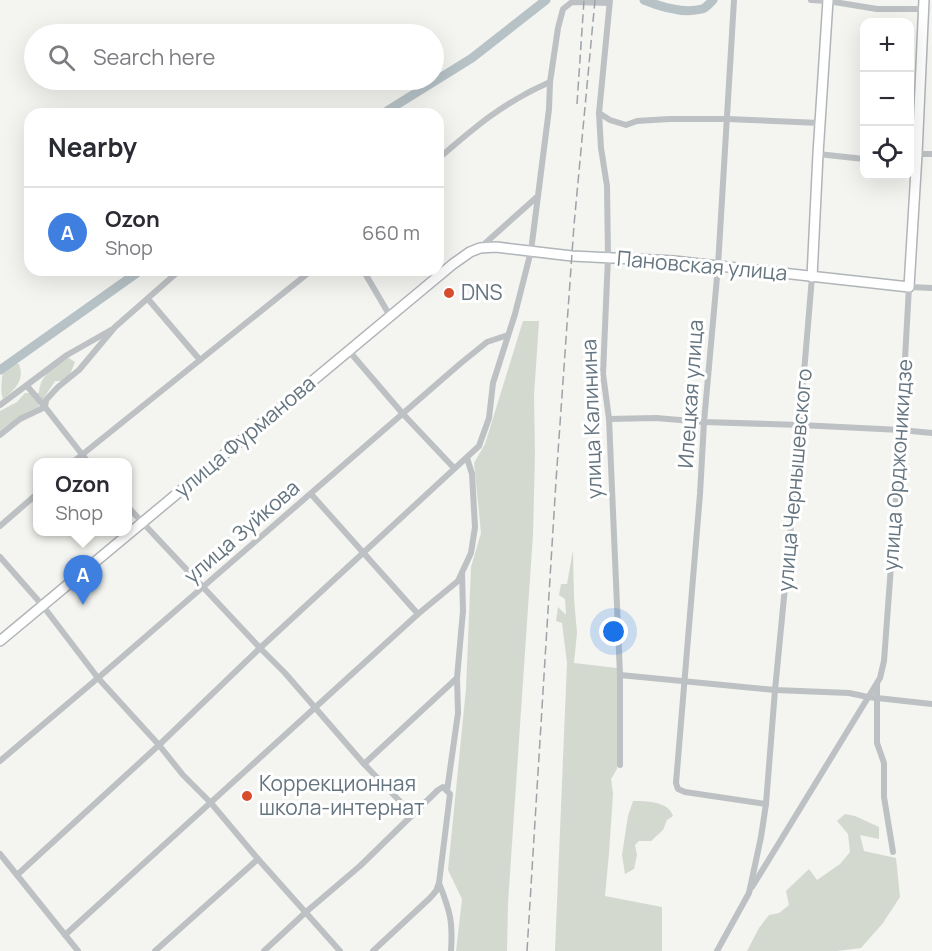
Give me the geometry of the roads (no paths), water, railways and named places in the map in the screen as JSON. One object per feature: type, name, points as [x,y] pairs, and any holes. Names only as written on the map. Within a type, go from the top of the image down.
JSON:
[{"type":"main road","name":"улица Чернышевского","points":[[812,277],[828,0]]},
{"type":"main road","name":"улица Орджоникидзе","points":[[914,163],[918,154],[924,5]]},
{"type":"main road","name":"улица Орджоникидзе","points":[[909,287],[913,180]]},
{"type":"main road","name":"Пановская улица","points":[[496,247],[572,256],[674,261],[909,287]]},
{"type":"main road","name":"улица Фурманова","points":[[444,271],[480,248],[496,247]]},
{"type":"main road","name":"улица Фурманова","points":[[132,531],[438,276]]},
{"type":"main road","name":"улица Фурманова","points":[[0,641],[126,536]]},
{"type":"street","name":"Илецкая улица","points":[[734,0],[718,266],[676,783],[678,789],[685,792],[766,804]]},
{"type":"street","points":[[811,0],[828,0],[877,9],[924,5]]},
{"type":"street","points":[[17,875],[479,446],[489,418],[493,383],[531,251],[549,109],[550,82],[563,9],[572,1],[610,2]]},
{"type":"street","name":"улица Калинина","points":[[610,2],[600,113],[601,148],[607,186],[608,257],[603,374],[609,419],[620,675],[620,765]]},
{"type":"street","points":[[444,154],[481,122],[514,99],[550,82]]},
{"type":"street","points":[[600,113],[610,120],[626,125],[637,121],[669,119],[820,123]]},
{"type":"street","points":[[818,154],[860,159]]},
{"type":"street","points":[[918,154],[932,154]]},
{"type":"street","points":[[480,248],[538,195]]},
{"type":"street","points":[[45,407],[46,400],[79,370],[115,327],[173,276]]},
{"type":"street","points":[[79,458],[305,276]]},
{"type":"street","points":[[367,276],[390,316]]},
{"type":"street","name":"улица Чернышевского","points":[[717,951],[749,893],[766,804],[812,277]]},
{"type":"street","points":[[909,287],[932,288]]},
{"type":"street","name":"улица Орджоникидзе","points":[[749,893],[880,678],[884,661],[909,287]]},
{"type":"street","points":[[148,299],[200,360]]},
{"type":"street","points":[[0,405],[67,355],[115,327]]},
{"type":"street","name":"улица Зуйкова","points":[[0,761],[487,342],[508,335]]},
{"type":"street","points":[[349,351],[403,414],[454,468]]},
{"type":"street","points":[[27,386],[83,458]]},
{"type":"street","points":[[0,435],[20,419],[45,407]]},
{"type":"street","points":[[609,419],[656,418],[932,433]]},
{"type":"street","points":[[65,935],[418,614],[458,581],[471,553],[475,527],[472,474],[466,458]]},
{"type":"street","points":[[311,494],[418,614]]},
{"type":"street","points":[[0,526],[33,497]]},
{"type":"street","points":[[132,512],[285,673],[364,764],[413,815]]},
{"type":"street","points":[[0,557],[43,606],[98,678],[340,951]]},
{"type":"street","points":[[447,791],[458,712],[463,611],[462,570]]},
{"type":"street","points":[[620,675],[775,690],[849,693],[931,705]]},
{"type":"street","points":[[364,764],[458,678]]},
{"type":"street","points":[[877,683],[877,743],[884,763],[884,797],[893,852]]},
{"type":"street","points":[[264,951],[360,866],[443,787],[450,794],[439,883],[436,891],[373,951]]},
{"type":"street","points":[[0,854],[78,951]]},
{"type":"street","points":[[155,951],[258,859]]},
{"type":"street","points":[[439,883],[449,909],[453,930],[451,951]]},
{"type":"waterway","points":[[444,75],[472,58],[546,0]]},
{"type":"waterway","points":[[644,0],[687,11],[703,8],[713,0]]},
{"type":"waterway","points":[[392,108],[421,90]]},
{"type":"waterway","points":[[0,370],[133,276]]},
{"type":"railway","points":[[577,104],[584,0]]},
{"type":"railway","points":[[527,951],[574,225],[595,0]]},
{"type":"place","name":"DNS","points":[[449,293]]},
{"type":"place","name":"Ozon","points":[[83,605]]},
{"type":"place","name":"Коррекционная школа-интернат","points":[[247,796]]}]
